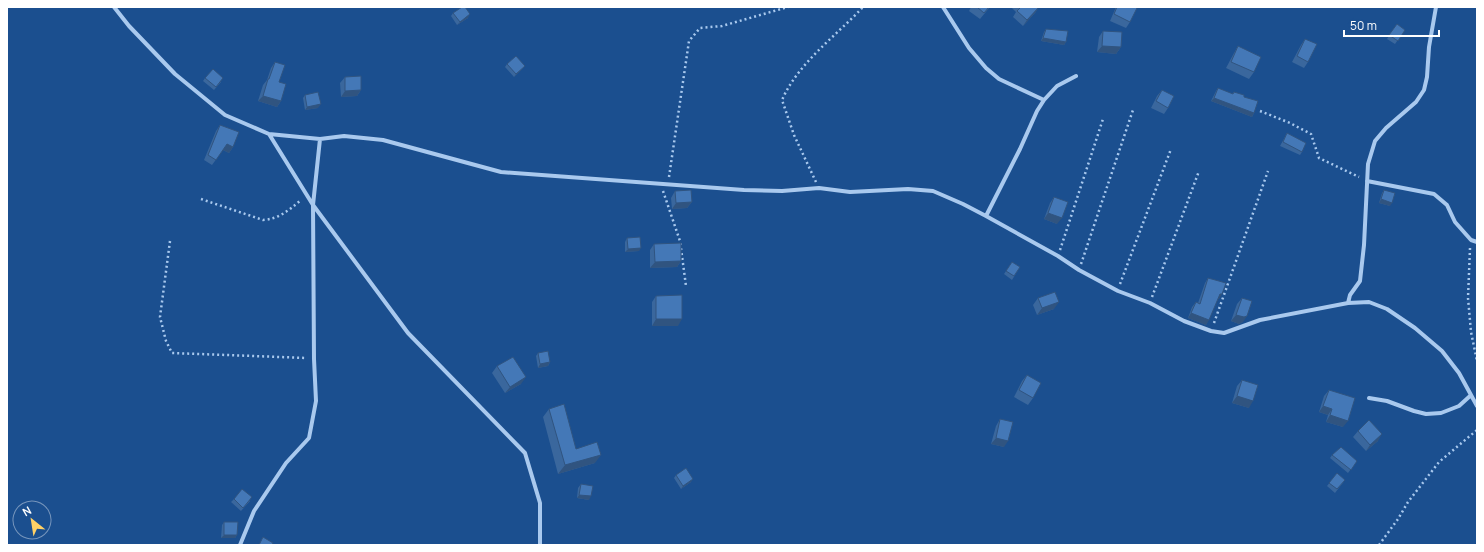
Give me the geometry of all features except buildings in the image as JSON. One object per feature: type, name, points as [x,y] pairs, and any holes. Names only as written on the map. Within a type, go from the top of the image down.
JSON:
[{"type":"street","points":[[114,7],[129,26],[175,74],[225,114],[269,134],[320,138],[344,136],[383,140],[501,172],[744,190],[782,191],[819,188],[850,192],[908,188],[933,191],[986,216],[1058,256],[1079,270],[1118,290],[1150,303],[1184,321],[1211,331],[1224,333],[1260,320],[1348,302],[1369,302],[1387,310],[1415,328],[1442,351],[1459,373],[1470,396],[1477,406]]},
{"type":"street","points":[[943,7],[969,48],[986,68],[999,79],[1044,100]]},
{"type":"street","points":[[1348,302],[1350,295],[1360,281],[1364,245],[1368,164],[1375,141],[1386,128],[1416,102],[1424,90],[1427,77],[1429,47],[1436,7]]},
{"type":"street","points":[[986,216],[1020,149],[1037,111],[1044,100],[1057,86],[1076,76]]},
{"type":"street","points":[[269,134],[313,205],[408,333],[525,453],[540,503],[540,545]]},
{"type":"street","points":[[240,545],[254,511],[286,463],[309,438],[316,401],[314,359],[313,205],[320,138]]},
{"type":"street","points":[[1367,181],[1434,194],[1447,205],[1455,222],[1471,240],[1477,242]]},
{"type":"street","points":[[1369,398],[1387,400],[1414,412],[1426,414],[1441,413],[1459,406],[1470,396]]},
{"type":"path","points":[[668,185],[689,41],[700,28],[722,26],[788,7]]},
{"type":"path","points":[[819,188],[794,135],[782,100],[788,87],[814,54],[864,7]]},
{"type":"path","points":[[1079,270],[1133,110]]},
{"type":"path","points":[[1260,111],[1290,123],[1311,134],[1319,158],[1349,171],[1367,181]]},
{"type":"path","points":[[1058,256],[1103,119]]},
{"type":"path","points":[[1118,290],[1171,149]]},
{"type":"path","points":[[1150,303],[1199,171]]},
{"type":"path","points":[[1211,331],[1268,171]]},
{"type":"path","points":[[661,185],[680,241],[686,286]]},
{"type":"path","points":[[201,200],[263,220],[280,216],[308,195]]},
{"type":"path","points":[[1471,240],[1468,298],[1471,332],[1477,361]]},
{"type":"path","points":[[170,241],[160,317],[166,341],[172,353],[314,359]]},
{"type":"path","points":[[1379,545],[1398,520],[1408,502],[1439,462],[1477,430]]}]
